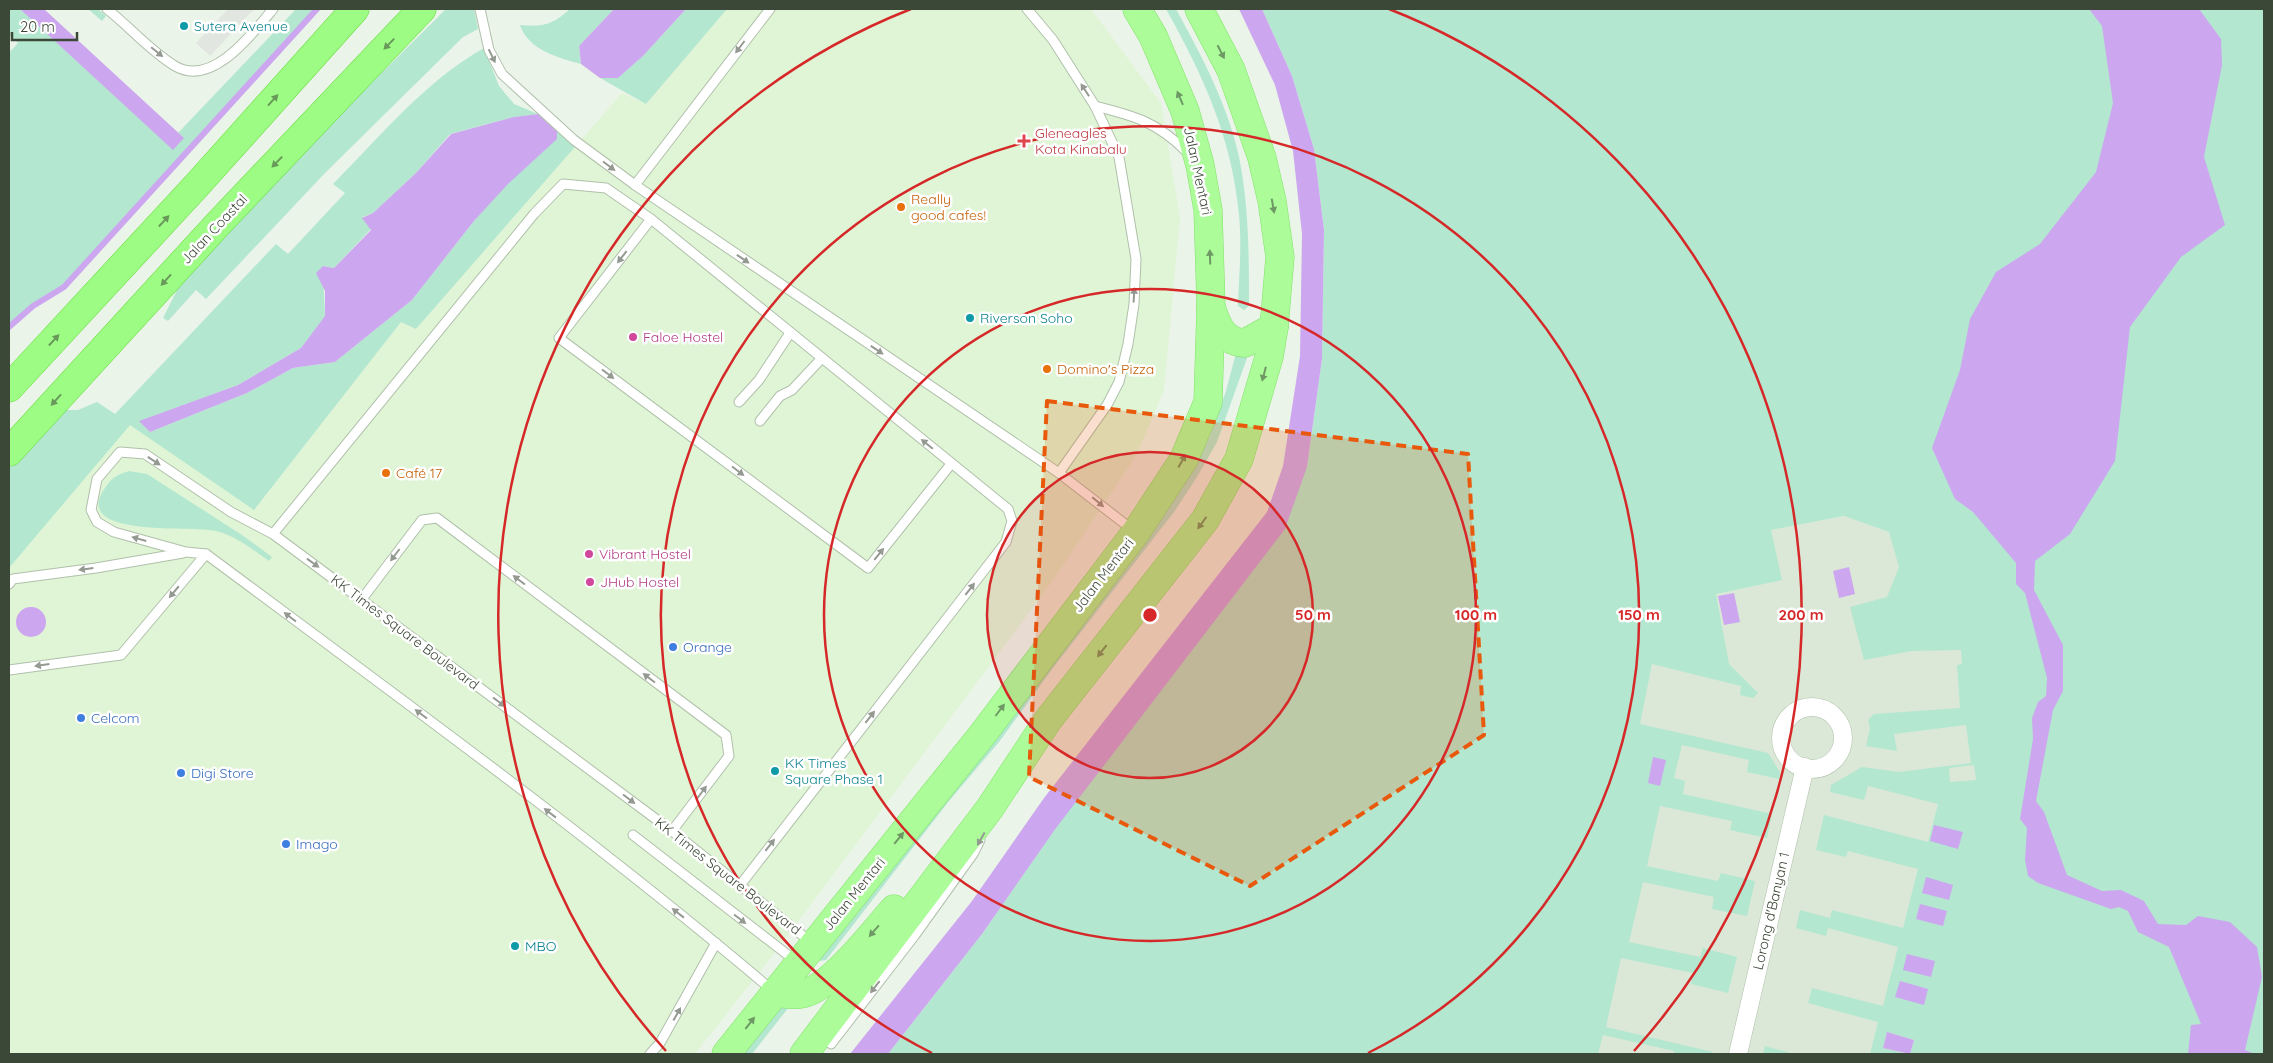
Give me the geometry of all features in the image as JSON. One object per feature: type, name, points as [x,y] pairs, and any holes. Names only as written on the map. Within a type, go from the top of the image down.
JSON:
[{"type":"highway","points":[[9,388],[197,185],[355,9]]},
{"type":"highway","name":"Jalan Coastal","points":[[9,452],[217,225],[422,9]]},
{"type":"main road","name":"Jalan Mentari","points":[[726,1054],[982,735],[1136,532],[1184,459],[1208,402],[1211,306],[1208,210],[1200,165],[1185,111],[1153,36],[1137,9]]},
{"type":"main road","points":[[813,1045],[990,808],[1048,720],[1205,520],[1239,459],[1268,357],[1274,327],[1280,257],[1272,201],[1262,158],[1231,70],[1199,9]]},
{"type":"main road","points":[[1211,306],[1218,326],[1230,340],[1245,343],[1274,327]]},
{"type":"main road","points":[[774,993],[802,994],[818,986],[838,971],[907,894],[963,822],[990,808]]},
{"type":"street","name":"Lorong d'Banyan 1","points":[[1738,1054],[1805,767]]},
{"type":"lane","points":[[107,9],[176,66],[192,71],[209,68],[237,51],[273,9]]},
{"type":"lane","points":[[480,9],[489,50],[502,74],[574,140],[635,185],[1059,473],[1136,532]]},
{"type":"lane","points":[[635,185],[770,9]]},
{"type":"lane","points":[[1027,9],[1053,40],[1095,106],[1119,157],[1136,258],[1134,304],[1128,344],[1119,382],[1108,405],[1059,473]]},
{"type":"lane","points":[[1095,106],[1130,115],[1169,134],[1200,165]]},
{"type":"lane","points":[[273,534],[534,214],[563,184],[606,188],[651,219],[1008,509],[1012,521],[1006,542],[741,884]]},
{"type":"lane","points":[[651,219],[559,338],[868,568],[951,464]]},
{"type":"lane","points":[[739,402],[760,380],[790,333]]},
{"type":"lane","points":[[760,421],[780,396],[792,390],[822,358]]},
{"type":"lane","name":"KK Times Square Boulevard","points":[[206,554],[186,552],[114,532],[97,522],[91,510],[97,478],[120,452],[144,454],[231,512],[273,534],[741,884],[807,954]]},
{"type":"lane","points":[[362,600],[422,520],[437,518],[726,736],[729,756],[672,831]]},
{"type":"lane","name":"KK Times Square Boulevard","points":[[9,584],[13,579],[96,568],[186,552]]},
{"type":"lane","points":[[9,670],[121,655],[206,554],[451,736],[716,943],[774,993]]},
{"type":"lane","points":[[813,1045],[832,1044],[915,935],[973,854],[1048,720]]},
{"type":"lane","points":[[633,835],[807,954]]},
{"type":"lane","points":[[650,1054],[660,1043],[716,943]]},
{"type":"highlighted area","points":[[1047,401],[1468,454],[1484,735],[1250,886],[1029,777]]},
{"type":"shaded area","points":[[9,9],[20,9],[173,149],[183,138],[178,133],[296,9],[317,9],[64,287],[33,306],[9,327],[9,53],[18,43],[9,35]]},
{"type":"shaded area","points":[[20,9],[44,9],[184,138],[173,150]]},
{"type":"shaded area","points":[[88,9],[98,9],[106,16],[102,21]]},
{"type":"shaded area","points":[[228,9],[254,9],[210,56],[196,43]]},
{"type":"shaded area","points":[[446,9],[474,9],[478,29],[463,37],[325,173],[206,299],[196,290],[168,321],[163,318],[184,276],[300,154]]},
{"type":"shaded area","points":[[570,9],[614,9],[579,46],[581,64],[554,56],[537,47],[524,34],[520,25],[535,26],[547,24],[558,19]]},
{"type":"shaded area","points":[[614,9],[686,9],[643,56],[618,78],[600,78],[581,64],[579,46]]},
{"type":"shaded area","points":[[686,9],[727,9],[646,104],[600,78],[618,78],[643,56]]},
{"type":"shaded area","name":"KK Times Square Phase 1","points":[[727,9],[1091,9],[1161,103],[1180,218],[1164,390],[1136,456],[1054,579],[783,942],[695,1054],[9,1054],[9,568],[130,424],[254,510],[401,322],[416,329],[622,93],[646,104]]},
{"type":"shaded area","points":[[1166,9],[1176,9],[1204,62],[1228,118],[1239,157],[1248,231],[1249,306],[1244,310],[1238,306],[1240,226],[1230,160],[1223,133],[1204,83]]},
{"type":"shaded area","points":[[1239,9],[1262,9],[1292,76],[1314,149],[1324,230],[1322,359],[1307,467],[1285,529],[1056,828],[982,934],[888,1054],[850,1054],[972,901],[1044,798],[1267,512],[1283,466],[1300,356],[1302,234],[1293,151],[1275,85]]},
{"type":"shaded area","points":[[1262,9],[2264,9],[2264,1054],[1910,1054],[1914,1040],[1887,1032],[1883,1048],[1907,1054],[1870,1054],[1878,1022],[1808,1003],[1812,988],[1883,1006],[1898,947],[1828,928],[1826,936],[1796,928],[1800,910],[1830,918],[1832,910],[1903,928],[1918,869],[1848,851],[1846,857],[1816,850],[1824,815],[1928,842],[1938,804],[1868,786],[1864,800],[1830,792],[1831,785],[1862,767],[1899,772],[1971,763],[1966,725],[1894,734],[1897,751],[1866,746],[1870,728],[1868,720],[1874,714],[1960,708],[1957,665],[1962,664],[1961,650],[1911,651],[1864,660],[1850,607],[1887,597],[1899,567],[1889,532],[1844,516],[1771,530],[1782,580],[1716,594],[1729,664],[1758,693],[1753,698],[1740,695],[1741,686],[1652,664],[1640,724],[1768,753],[1780,772],[1779,779],[1747,772],[1749,760],[1682,745],[1674,778],[1685,781],[1683,794],[1772,814],[1767,838],[1730,830],[1732,821],[1660,806],[1647,866],[1718,881],[1721,873],[1755,881],[1747,916],[1712,909],[1714,897],[1643,882],[1629,942],[1700,957],[1703,948],[1737,957],[1728,993],[1691,984],[1693,973],[1621,958],[1606,1027],[1713,1052],[1712,1054],[1674,1054],[1674,1051],[1603,1035],[1598,1054],[888,1054],[982,934],[1307,467],[1322,359],[1324,230],[1314,149],[1292,76]],"holes":[[[1974,765],[1976,780],[1950,782],[1949,768]]]},
{"type":"shaded area","points":[[2089,9],[2199,9],[2221,39],[2222,65],[2204,157],[2225,225],[2181,257],[2130,327],[2115,461],[2070,534],[2035,561],[2034,590],[2063,645],[2063,691],[2053,710],[2036,801],[2044,812],[2067,875],[2102,891],[2121,890],[2144,901],[2158,924],[2186,925],[2198,916],[2230,922],[2257,947],[2262,977],[2245,1050],[2255,1054],[2188,1054],[2191,1025],[2201,1024],[2169,947],[2138,932],[2128,911],[2119,907],[2111,909],[2038,883],[2028,876],[2025,860],[2027,828],[2020,819],[2033,739],[2032,718],[2038,702],[2046,696],[2047,678],[2025,593],[2016,584],[2016,563],[1973,512],[1955,499],[1932,448],[1960,370],[1970,319],[1996,272],[2040,244],[2096,172],[2113,103],[2102,26]]},
{"type":"shaded area","points":[[484,48],[499,86],[514,104],[538,114],[514,117],[450,134],[416,173],[373,213],[363,217],[371,229],[334,268],[323,266],[325,317],[301,348],[238,385],[140,421],[150,432],[247,393],[293,368],[335,362],[412,300],[474,221],[557,127],[581,140],[416,329],[401,322],[254,510],[130,425],[9,568],[9,465],[58,410],[78,410],[97,402],[115,414],[276,244],[288,254],[345,193],[333,184],[404,111],[462,61]]},
{"type":"shaded area","points":[[538,114],[557,127],[557,139],[507,185],[474,221],[412,300],[335,362],[293,368],[247,393],[150,432],[139,421],[238,385],[301,348],[325,316],[325,291],[316,273],[323,266],[334,268],[371,230],[362,218],[373,213],[416,173],[451,134],[514,117]]},
{"type":"shaded area","points":[[1236,353],[1246,354],[1247,358],[1217,442],[1174,512],[1053,668],[999,742],[949,801],[826,960],[820,961],[818,959],[1046,662],[1169,507],[1209,438],[1226,391]]},
{"type":"shaded area","points":[[129,471],[147,474],[242,535],[272,557],[269,561],[237,540],[216,531],[139,526],[118,522],[104,515],[99,504],[105,488],[115,477]]},
{"type":"shaded area","points":[[1844,516],[1917,541],[2004,659],[1939,1054],[1564,1054],[1652,664],[1771,530]]},
{"type":"shaded area","points":[[1849,567],[1855,594],[1839,598],[1833,571]]},
{"type":"shaded area","points":[[1734,593],[1740,622],[1724,625],[1718,596]]},
{"type":"shaded area","points":[[31,607],[42,611],[46,622],[42,633],[31,637],[20,633],[16,622],[20,611]]},
{"type":"shaded area","points":[[1653,757],[1666,760],[1660,786],[1648,783]]},
{"type":"shaded area","points":[[1934,825],[1963,832],[1958,849],[1930,841]]},
{"type":"shaded area","points":[[1926,877],[1953,885],[1949,900],[1922,893]]},
{"type":"shaded area","points":[[1920,904],[1947,911],[1943,926],[1916,919]]},
{"type":"shaded area","points":[[1907,954],[1935,961],[1931,977],[1903,970]]},
{"type":"shaded area","points":[[1900,981],[1928,989],[1924,1005],[1895,997]]},
{"type":"shaded area","points":[[784,1001],[789,1007],[752,1054],[743,1054]]},
{"type":"shaded area","points":[[1887,1032],[1914,1040],[1910,1054],[1883,1048]]},
{"type":"shaded area","points":[[1765,1046],[1794,1054],[1763,1054]]},
{"type":"waterway","points":[[9,327],[33,306],[64,287],[317,9]]},
{"type":"place","name":"Sutera Avenue","points":[[184,26]]},
{"type":"place","name":"Gleneagles Kota Kinabalu","points":[[1024,141]]},
{"type":"place","name":"Really good cafes!","points":[[901,207]]},
{"type":"place","name":"Riverson Soho","points":[[970,318]]},
{"type":"place","name":"Faloe Hostel","points":[[633,337]]},
{"type":"place","name":"Domino's Pizza","points":[[1047,369]]},
{"type":"place","name":"Café 17","points":[[386,473]]},
{"type":"place","name":"Vibrant Hostel","points":[[589,554]]},
{"type":"place","name":"JHub Hostel","points":[[590,582]]},
{"type":"place","name":"Orange","points":[[673,647]]},
{"type":"place","name":"Celcom","points":[[81,718]]},
{"type":"place","name":"KK Times Square Phase 1","points":[[775,771]]},
{"type":"place","name":"Digi Store","points":[[181,773]]},
{"type":"place","name":"Imago","points":[[286,844]]},
{"type":"place","name":"MBO","points":[[515,946]]}]
